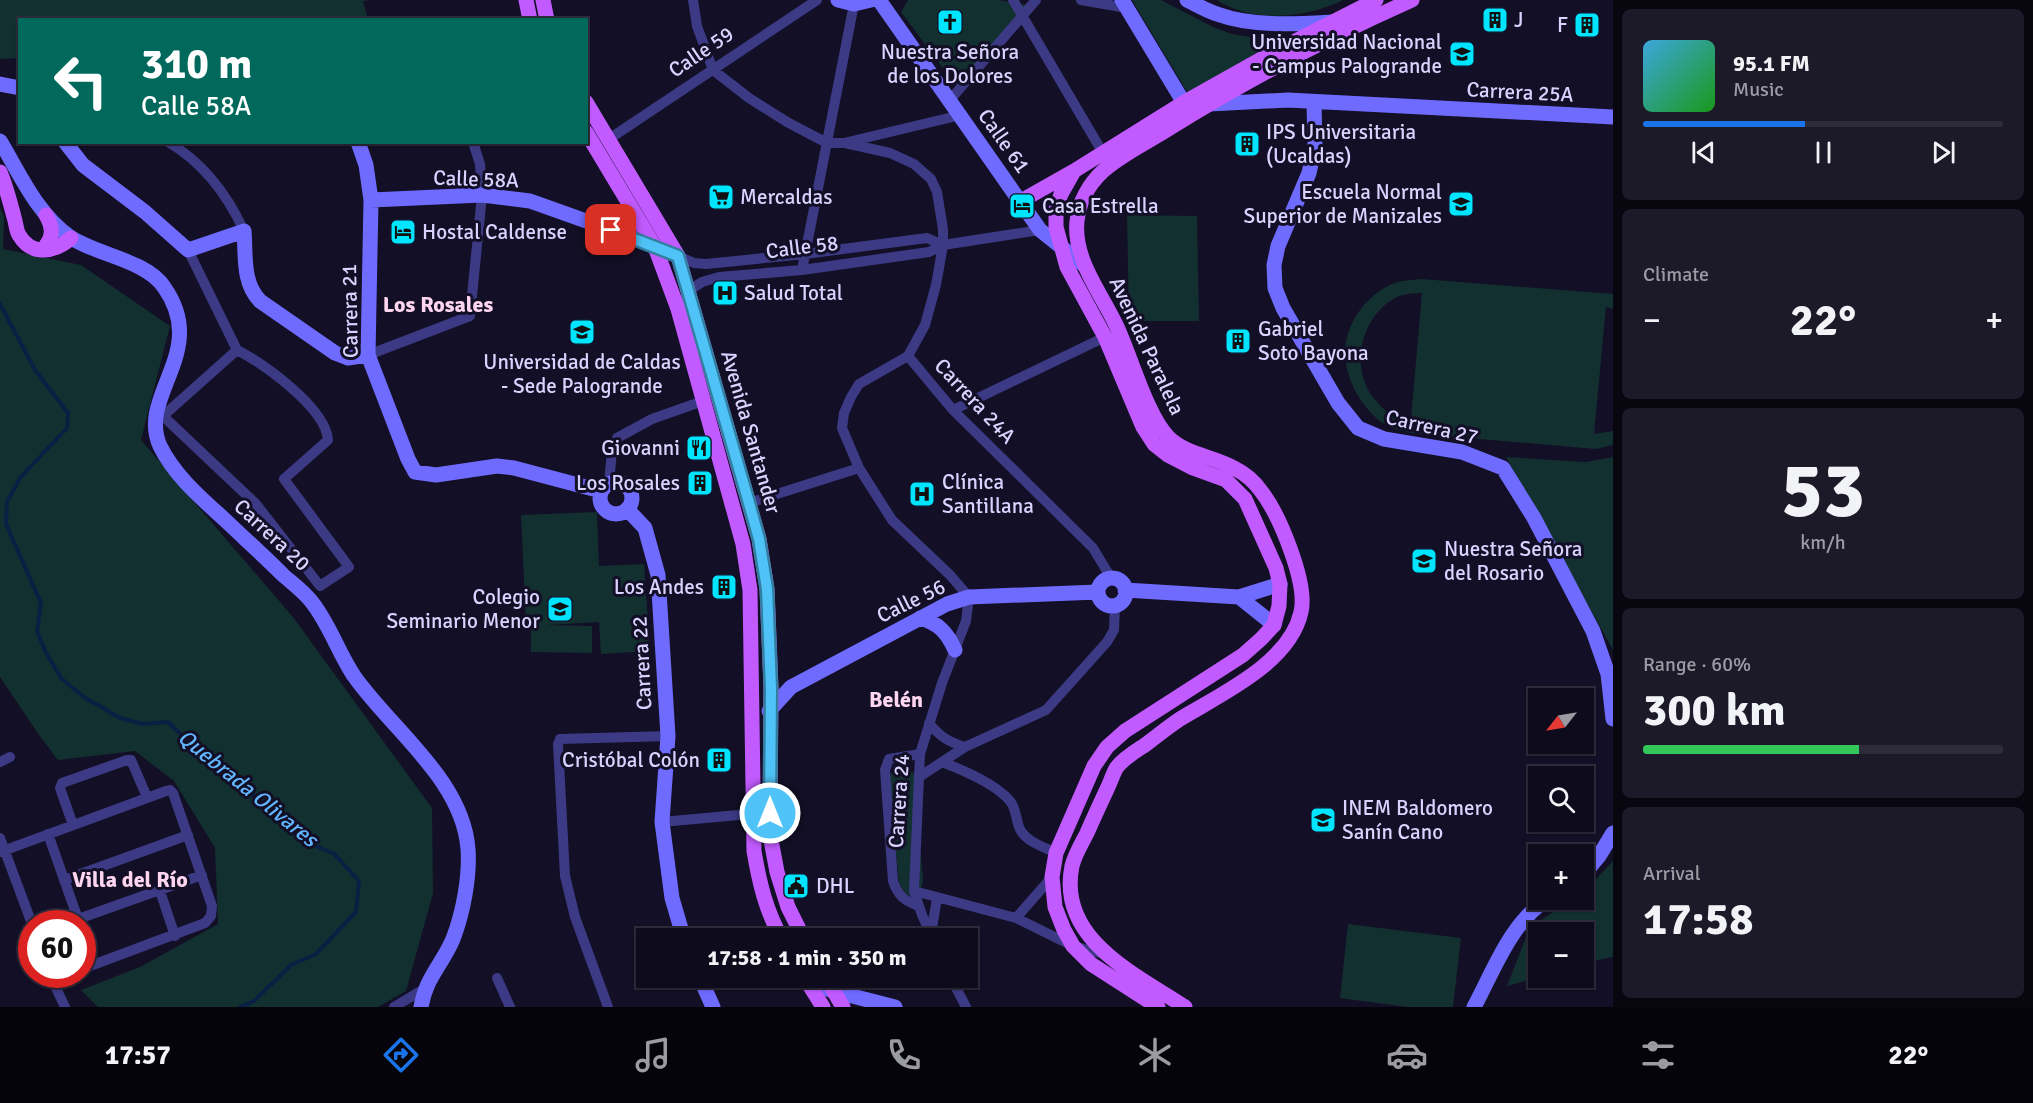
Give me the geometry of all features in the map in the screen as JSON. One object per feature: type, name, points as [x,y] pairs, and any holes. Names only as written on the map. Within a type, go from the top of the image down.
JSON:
[{"type":"main road","points":[[526,0],[530,18]]},
{"type":"main road","points":[[543,0],[547,18]]},
{"type":"main road","name":"Avenida Paralela","points":[[1185,1007],[1107,955],[1092,940],[1081,924],[1072,896],[1073,862],[1117,768],[1177,721],[1256,674],[1290,637],[1301,614],[1299,574],[1293,555],[1262,491],[1234,468],[1180,447],[1167,436],[1155,420],[1119,332],[1085,266],[1078,246],[1077,219],[1081,204],[1094,181],[1114,163],[1187,109],[1272,53],[1376,0]]},
{"type":"main road","name":"Avenida Paralela","points":[[1274,625],[1279,606],[1280,584],[1276,568],[1245,499],[1226,480],[1180,462],[1154,444],[1143,427],[1105,337],[1066,267],[1059,246],[1056,209],[1061,194],[1074,171],[1103,153],[1187,109],[1209,104],[1279,64],[1412,0]]},
{"type":"main road","name":"Avenida Santander","points":[[588,105],[678,256],[690,290],[759,539],[767,589],[771,688],[771,840],[777,872],[788,907],[798,928]]},
{"type":"main road","name":"Avenida Santander","points":[[588,135],[655,247],[678,309],[743,544],[750,591],[754,851],[758,877],[767,908],[777,928]]},
{"type":"main road","points":[[0,171],[18,233],[25,243],[42,250],[54,250],[71,238]]},
{"type":"main road","points":[[1021,201],[1074,171]]},
{"type":"main road","points":[[42,250],[49,243],[53,234],[46,215]]},
{"type":"main road","points":[[1158,1007],[1091,964],[1074,946],[1064,930],[1055,907],[1052,877],[1056,854],[1094,766],[1107,747],[1125,731],[1244,655],[1274,625]]},
{"type":"main road","points":[[811,988],[823,1007]]},
{"type":"main road","points":[[831,988],[843,1007]]},
{"type":"street","points":[[693,0],[698,26],[713,70],[749,98],[827,143],[845,143],[890,153],[914,165],[931,179],[937,192],[943,244],[936,285],[925,325],[908,356],[860,384],[844,413],[842,428],[859,468],[892,520],[950,575],[969,597]]},
{"type":"street","name":"Calle 59","points":[[609,139],[817,0]]},
{"type":"street","points":[[838,0],[854,4],[871,0]]},
{"type":"street","name":"Calle 61","points":[[879,0],[1040,230],[1085,266]]},
{"type":"street","points":[[1013,0],[1103,153]]},
{"type":"street","points":[[950,100],[1036,0]]},
{"type":"street","points":[[1081,0],[1125,4],[1187,109]]},
{"type":"street","points":[[1187,0],[1218,15],[1263,23],[1286,25],[1333,22]]},
{"type":"street","points":[[802,270],[854,4]]},
{"type":"street","points":[[0,84],[18,87]]},
{"type":"street","name":"Carrera 25A","points":[[1209,104],[1288,100],[1613,117]]},
{"type":"street","name":"Carrera 27","points":[[1314,103],[1316,147],[1309,173],[1278,246],[1274,265],[1275,288],[1283,308],[1338,403],[1358,428],[1383,439],[1462,452],[1503,468],[1534,518],[1593,631],[1608,674],[1613,719]]},
{"type":"street","points":[[845,143],[961,115]]},
{"type":"street","points":[[890,153],[886,142],[892,132]]},
{"type":"street","name":"Carrera 20","points":[[0,141],[46,215],[71,238],[143,269],[162,284],[177,307],[181,327],[178,348],[155,419],[160,446],[191,489],[311,601],[353,675],[447,787],[462,817],[468,850],[465,901],[452,940],[424,989],[422,1007]]},
{"type":"street","points":[[67,144],[90,172],[145,212],[188,250],[237,350],[253,358],[285,383],[310,407],[327,430],[328,440],[284,479],[349,567],[320,586],[256,504],[163,416],[237,350]]},
{"type":"street","points":[[171,144],[194,160],[215,181],[232,204],[244,231],[247,281],[252,292],[260,301],[334,353],[348,358],[368,355],[470,316],[482,195],[480,164],[474,144]]},
{"type":"street","name":"Carrera 21","points":[[359,144],[366,165],[371,200],[368,355],[415,472],[436,475],[496,466],[605,487]]},
{"type":"street","name":"Calle 58A","points":[[371,200],[482,195],[530,201],[678,256]]},
{"type":"street","name":"Calle 58","points":[[690,290],[702,282],[719,278],[802,270],[928,252],[943,244],[1040,230]]},
{"type":"street","points":[[188,250],[244,231]]},
{"type":"street","name":"Calle 58","points":[[678,256],[694,263],[706,264],[927,238],[943,244]]},
{"type":"street","points":[[678,309],[690,290]]},
{"type":"street","points":[[953,410],[1105,337]]},
{"type":"street","name":"Carrera 24A","points":[[908,356],[953,410],[1093,548],[1111,578]]},
{"type":"street","points":[[605,487],[620,482],[629,488],[632,499],[627,509],[617,514],[607,511],[600,502],[617,438],[652,419],[703,401]]},
{"type":"street","points":[[749,503],[859,468]]},
{"type":"street","name":"Carrera 22","points":[[627,509],[645,528],[658,575],[668,736],[662,822],[672,898],[681,928]]},
{"type":"street","points":[[1111,578],[1122,582],[1125,590],[1123,600],[1115,605],[1105,604],[1098,592],[1100,584],[1111,578]]},
{"type":"street","points":[[1125,590],[1239,597],[1280,584]]},
{"type":"street","name":"Calle 56","points":[[770,711],[791,687],[947,604],[969,597],[1098,592]]},
{"type":"street","name":"Carrera 24","points":[[928,928],[914,891],[920,754],[966,621],[969,597]]},
{"type":"street","points":[[1239,597],[1274,625]]},
{"type":"street","points":[[919,777],[965,747],[1046,710],[1107,642],[1114,630],[1115,605]]},
{"type":"street","points":[[920,618],[942,628],[950,638],[955,650]]},
{"type":"street","points":[[751,668],[771,688]]},
{"type":"street","name":"Calle 56","points":[[771,688],[791,687]]},
{"type":"street","points":[[929,723],[948,742],[965,747]]},
{"type":"street","points":[[608,1007],[575,916],[565,876],[558,744],[560,739],[668,736]]},
{"type":"street","points":[[918,906],[901,898],[893,881],[885,770],[889,759],[920,754]]},
{"type":"street","points":[[73,825],[61,785],[127,760],[131,760],[147,797]]},
{"type":"street","points":[[942,762],[1002,792],[1012,804],[1019,829],[1024,836],[1056,854]]},
{"type":"street","points":[[2,851],[170,790],[202,875],[212,906],[211,916],[205,923],[175,936],[96,964]]},
{"type":"street","points":[[662,822],[770,813]]},
{"type":"street","points":[[1594,862],[1613,833]]},
{"type":"street","points":[[48,834],[75,910]]},
{"type":"street","points":[[64,880],[188,835]]},
{"type":"street","points":[[0,838],[2,851],[26,910]]},
{"type":"street","points":[[96,913],[202,875]]},
{"type":"street","points":[[1016,918],[1052,877]]},
{"type":"street","points":[[160,891],[175,936]]},
{"type":"street","points":[[914,891],[1016,918],[1074,946],[1107,955]]},
{"type":"street","name":"Carrera 24","points":[[933,928],[937,898]]},
{"type":"street","points":[[1474,1007],[1508,943],[1531,910]]},
{"type":"street","points":[[497,978],[510,1007]]},
{"type":"street","points":[[56,988],[65,1007]]},
{"type":"street","points":[[704,988],[713,1007]]},
{"type":"street","points":[[840,988],[895,1007]]},
{"type":"street","points":[[956,988],[966,1007]]},
{"type":"street","points":[[394,1007],[424,989]]},
{"type":"green space","points":[[0,0],[371,0],[363,1],[368,18],[18,18],[18,58],[0,59]]},
{"type":"green space","points":[[908,0],[998,0],[1029,5],[957,87],[901,12]]},
{"type":"green space","points":[[1132,0],[1161,0],[1213,27],[1232,34],[1276,41],[1189,95]]},
{"type":"green space","points":[[1217,0],[1343,0],[1313,11],[1280,16],[1247,13]]},
{"type":"green space","points":[[0,207],[4,217],[3,249],[81,265],[170,326],[141,440],[293,617],[432,808],[433,893],[406,991],[378,1007],[98,1007],[81,990],[96,988],[96,984],[140,967],[218,924],[215,848],[174,781],[135,751],[58,760],[0,677]]},
{"type":"green space","points":[[1127,215],[1197,216],[1199,321],[1134,321],[1129,319]]},
{"type":"green space","points":[[1422,279],[1613,294],[1613,309],[1606,307],[1594,434],[1613,431],[1613,445],[1596,449],[1410,433],[1390,427],[1377,419],[1354,389],[1346,363],[1347,339],[1357,315],[1373,296],[1395,283]],"holes":[[[1422,293],[1411,419],[1387,411],[1369,391],[1363,377],[1362,347],[1366,332],[1383,307],[1395,298]]]},
{"type":"green space","points":[[1506,457],[1586,462],[1613,457],[1613,650]]},
{"type":"green space","points":[[597,512],[599,566],[644,564],[650,651],[601,654],[599,622],[547,625],[592,626],[592,653],[531,652],[531,626],[526,625],[521,515]]},
{"type":"green space","points":[[903,768],[914,773],[923,880],[920,891],[913,896],[906,895],[899,883],[889,781],[891,773]]},
{"type":"green space","points":[[1613,861],[1613,957],[1594,961],[1594,922],[1538,922],[1556,910],[1594,910],[1594,881]]},
{"type":"green space","points":[[1348,924],[1461,938],[1453,1007],[1408,1007],[1340,998]]},
{"type":"green space","points":[[1528,932],[1528,980],[1507,986]]},
{"type":"waterway","name":"Quebrada Olivares","points":[[0,304],[35,370],[68,413],[67,428],[20,478],[7,502],[6,524],[41,603],[37,631],[46,653],[62,679],[84,697],[120,718],[143,724],[168,722],[219,770],[308,842],[334,854],[359,881],[356,912],[316,954],[291,965],[254,1001],[240,1007]]},
{"type":"place","name":"J","points":[[1495,20]]},
{"type":"place","name":"Nuestra Señora de los Dolores","points":[[950,22]]},
{"type":"place","name":"F","points":[[1587,25]]},
{"type":"place","name":"Universidad Nacional - Campus Palogrande","points":[[1462,54]]},
{"type":"place","name":"IPS Universitaria (Ucaldas)","points":[[1247,144]]},
{"type":"place","name":"Mercaldas","points":[[721,197]]},
{"type":"place","name":"Escuela Normal Superior de Manizales","points":[[1461,204]]},
{"type":"place","name":"Casa Estrella","points":[[1022,206]]},
{"type":"place","name":"Hostal Caldense","points":[[403,232]]},
{"type":"place","name":"Salud Total","points":[[725,293]]},
{"type":"place","name":"Universidad de Caldas - Sede Palogrande","points":[[582,332]]},
{"type":"place","name":"Gabriel Soto Bayona","points":[[1238,341]]},
{"type":"place","name":"Giovanni","points":[[699,448]]},
{"type":"place","name":"Los Rosales","points":[[700,483]]},
{"type":"place","name":"Clínica Santillana","points":[[922,494]]},
{"type":"place","name":"Nuestra Señora del Rosario","points":[[1424,561]]},
{"type":"place","name":"Los Andes","points":[[724,587]]},
{"type":"place","name":"Colegio Seminario Menor","points":[[560,609]]},
{"type":"place","name":"Cristóbal Colón","points":[[719,760]]},
{"type":"place","name":"INEM Baldomero Sanín Cano","points":[[1323,820]]},
{"type":"place","name":"DHL","points":[[796,886]]},
{"type":"district","name":"Los Rosales","points":[[438,304]]},
{"type":"district","name":"Belén","points":[[896,699]]},
{"type":"district","name":"Villa del Río","points":[[130,879]]},
{"type":"route","points":[[611,230],[678,256],[690,290],[759,539],[767,589],[771,688],[770,813]]}]
